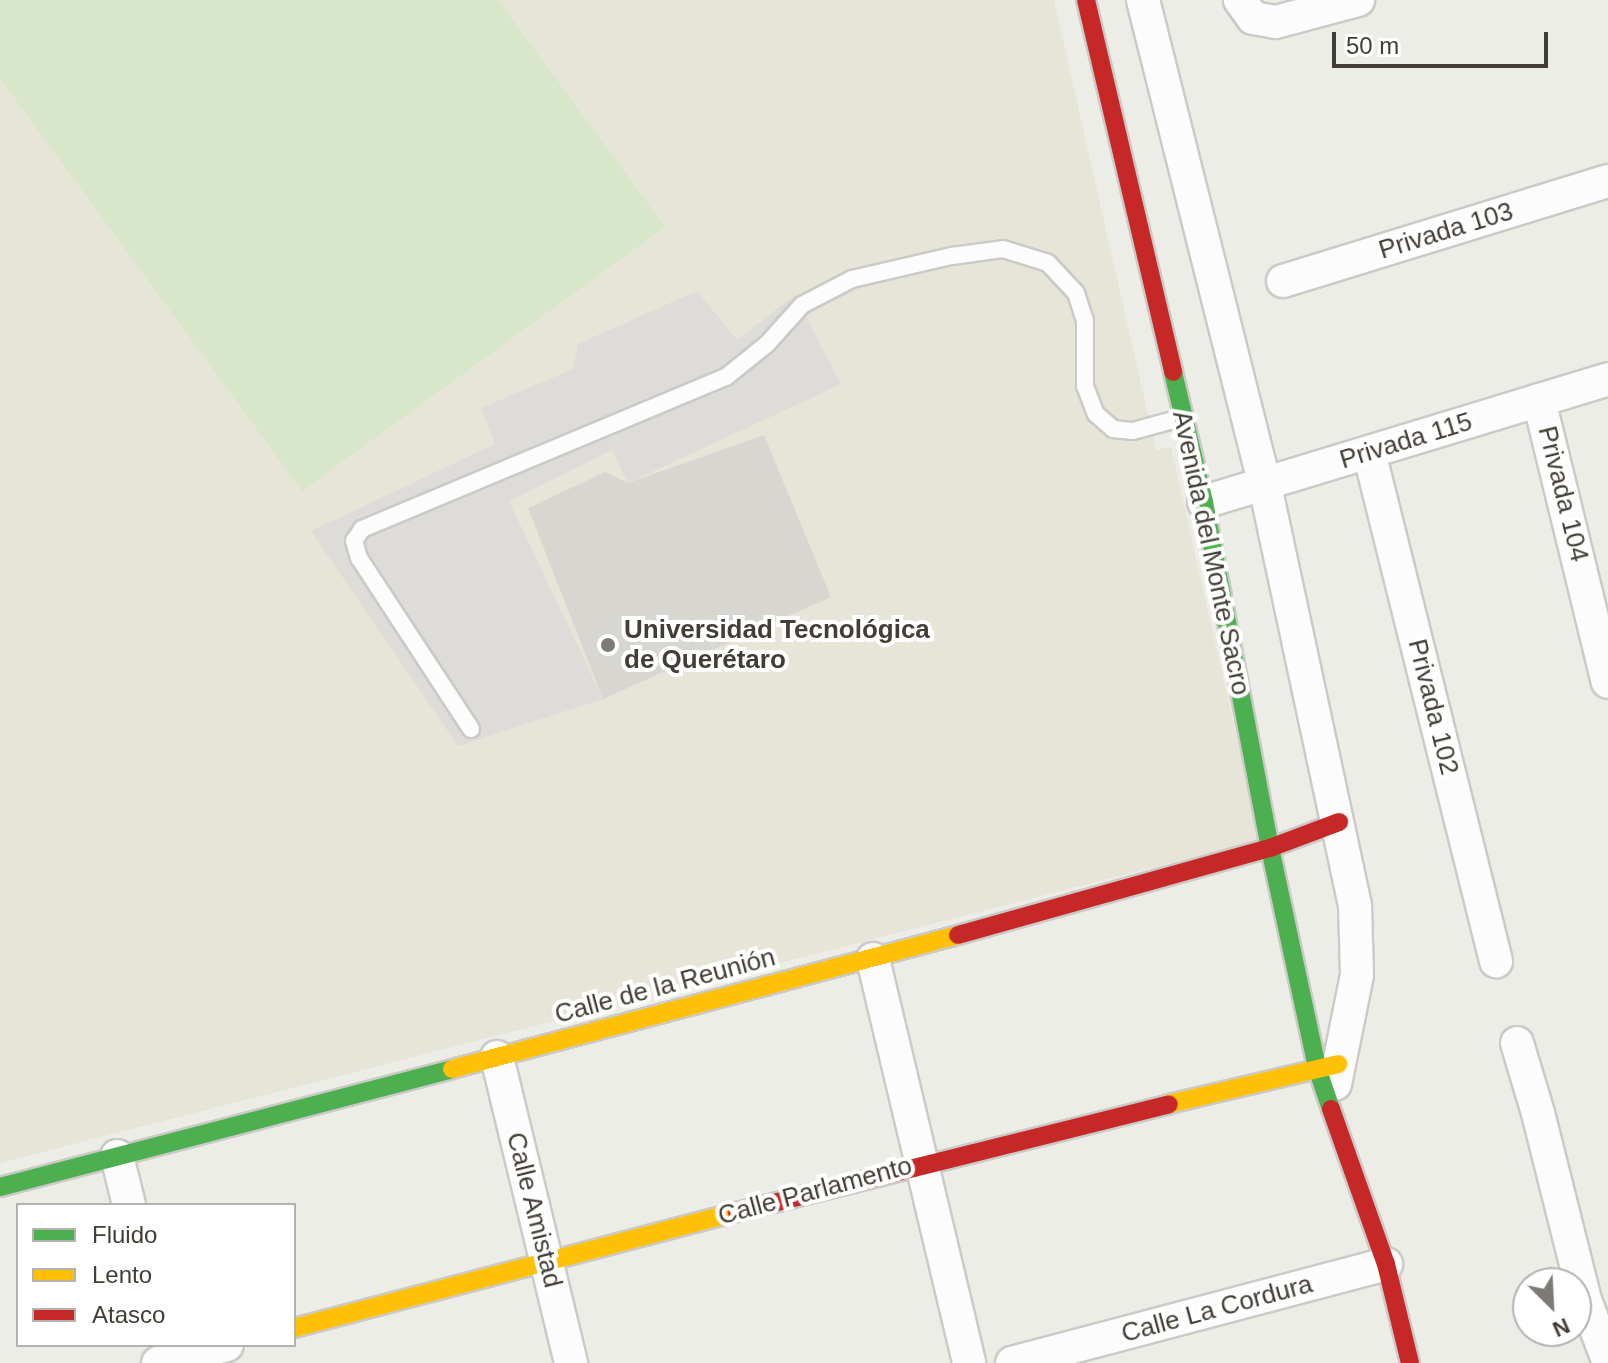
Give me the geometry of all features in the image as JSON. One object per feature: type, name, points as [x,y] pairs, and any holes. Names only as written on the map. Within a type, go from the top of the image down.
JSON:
[{"type":"street","name":"Avenida del Monte Sacro","points":[[1086,0],[1204,502],[1270,848],[1327,1066],[1332,1107],[1410,1363]]},
{"type":"street","name":"Avenida del Monte Sacro","points":[[1143,0],[1264,481],[1355,906],[1357,975],[1327,1066]]},
{"type":"street","points":[[1240,0],[1253,18],[1276,22],[1358,0]]},
{"type":"street","name":"Privada 103","points":[[1283,281],[1608,181]]},
{"type":"street","name":"Privada 115","points":[[1204,502],[1264,481],[1608,379]]},
{"type":"street","name":"Privada 104","points":[[1539,400],[1608,682]]},
{"type":"street","name":"Privada 102","points":[[1369,452],[1496,961]]},
{"type":"street","name":"Calle de la Reunión","points":[[0,1187],[873,959],[1270,848],[1339,822]]},
{"type":"street","points":[[873,959],[969,1363]]},
{"type":"street","points":[[1517,1043],[1585,1300],[1607,1362]]},
{"type":"street","name":"Calle Amistad","points":[[497,1057],[571,1363]]},
{"type":"street","name":"Calle Parlamento","points":[[296,1327],[922,1163],[1327,1066]]},
{"type":"street","points":[[117,1156],[129,1203]]},
{"type":"street","name":"Calle La Cordura","points":[[1012,1363],[1381,1266]]},
{"type":"street","points":[[164,1358],[217,1347]]},
{"type":"lane","points":[[471,729],[389,599],[359,558],[354,541],[362,529],[726,377],[767,344],[802,305],[852,279],[952,256],[1003,249],[1048,263],[1076,293],[1085,320],[1085,386],[1096,414],[1113,429],[1133,431],[1184,417]]},
{"type":"shaded area","name":"Universidad Tecnológica de Querétaro","points":[[0,0],[1054,0],[1156,450],[1171,447],[1260,840],[0,1163]]},
{"type":"shaded area","points":[[697,291],[737,340],[795,295],[841,384],[628,483],[612,450],[509,501],[603,699],[458,746],[311,531],[495,444],[481,408],[573,369],[578,344]]},
{"type":"green space","points":[[0,0],[498,0],[665,227],[302,491],[0,78]]},
{"type":"building","points":[[764,435],[831,597],[603,699],[528,508],[605,472],[628,483]]},
{"type":"traffic: fast","points":[[1173,372],[1204,502],[1270,848],[1317,1068],[1331,1109]]},
{"type":"traffic: fast","points":[[0,1187],[452,1069]]},
{"type":"traffic: slow","points":[[452,1069],[958,935]]},
{"type":"traffic: slow","points":[[1169,1104],[1338,1064]]},
{"type":"traffic: slow","points":[[296,1327],[737,1212]]},
{"type":"traffic: jam","points":[[1086,0],[1173,372]]},
{"type":"traffic: jam","points":[[958,935],[1270,848],[1339,822]]},
{"type":"traffic: jam","points":[[737,1212],[1169,1104]]},
{"type":"traffic: jam","points":[[1331,1109],[1386,1264],[1410,1363]]},
{"type":"place","name":"Universidad Tecnológica de Querétaro","points":[[608,645]]}]
